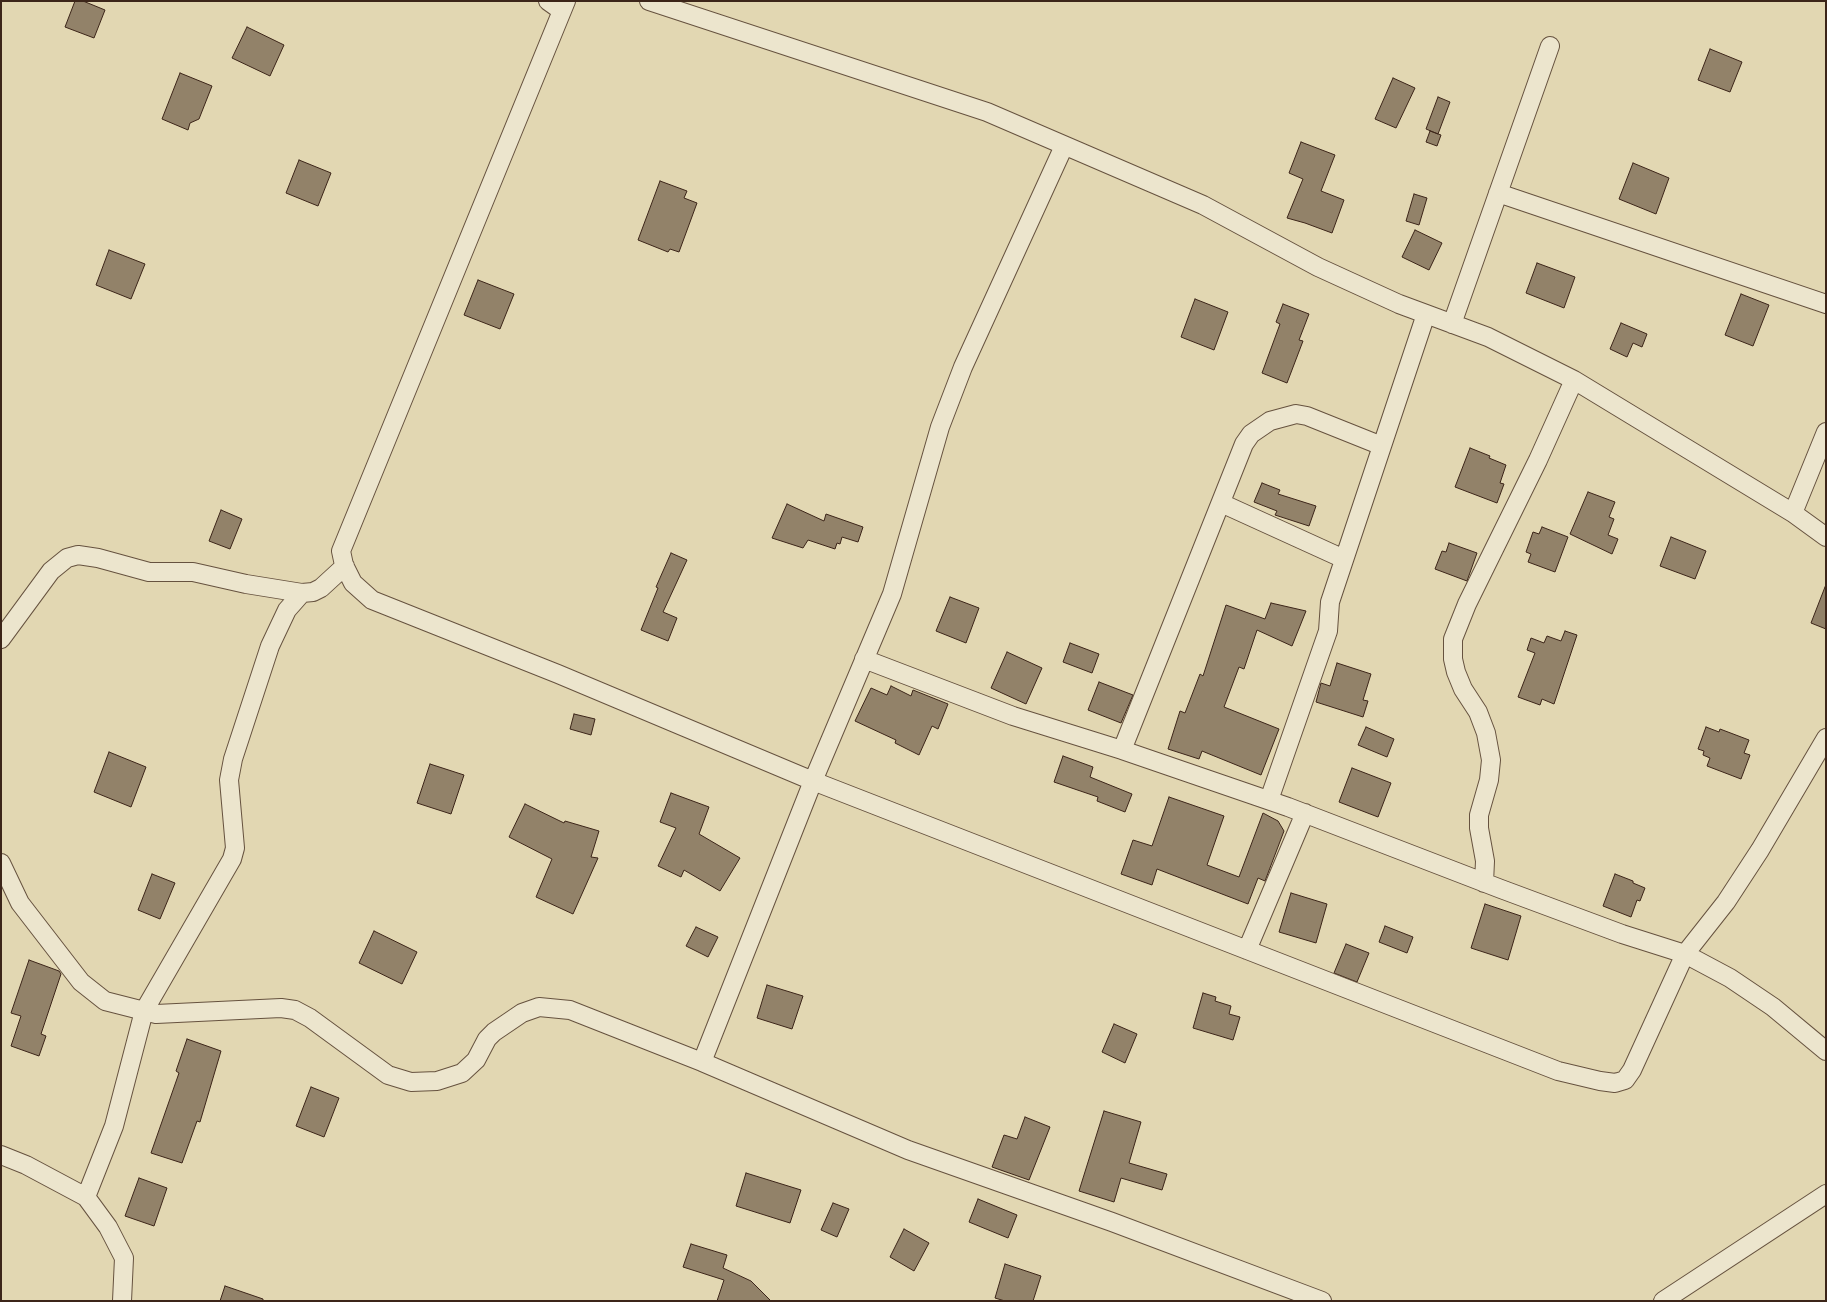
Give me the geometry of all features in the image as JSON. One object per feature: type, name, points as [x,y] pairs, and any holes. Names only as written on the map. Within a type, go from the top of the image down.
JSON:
[{"type":"street","points":[[649,1],[986,112],[1203,206],[1318,267],[1398,304],[1488,337],[1574,380],[1793,513],[1826,537]]},
{"type":"street","points":[[559,4],[341,551],[344,566],[353,583],[372,600],[558,674],[813,781],[1558,1071],[1600,1082],[1615,1083],[1625,1080],[1632,1070],[1685,954],[1726,902],[1748,869],[1826,738]]},
{"type":"street","points":[[1452,324],[1550,46]]},
{"type":"street","points":[[702,1062],[813,781],[892,594],[940,427],[960,375],[1064,146]]},
{"type":"street","points":[[1498,192],[1826,304]]},
{"type":"street","points":[[1269,800],[1328,631],[1330,602],[1426,314]]},
{"type":"street","points":[[1484,883],[1485,861],[1479,828],[1479,815],[1489,780],[1491,760],[1486,733],[1478,712],[1463,689],[1456,672],[1453,659],[1453,639],[1470,597],[1538,460],[1574,380]]},
{"type":"street","points":[[1122,750],[1244,444],[1251,434],[1270,421],[1296,414],[1307,416],[1382,446]]},
{"type":"street","points":[[1793,513],[1826,432]]},
{"type":"street","points":[[1221,503],[1344,559]]},
{"type":"street","points":[[1,639],[51,571],[67,558],[78,555],[98,558],[149,572],[193,572],[246,584],[302,593],[313,592],[321,588],[344,566]]},
{"type":"street","points":[[86,1197],[114,1126],[144,1011],[232,859],[235,848],[229,780],[233,759],[270,646],[287,610],[302,593]]},
{"type":"street","points":[[864,659],[1013,716],[1122,750],[1269,800],[1484,883],[1622,934],[1685,954],[1730,978],[1773,1007],[1826,1051]]},
{"type":"street","points":[[1247,950],[1305,813]]},
{"type":"street","points":[[1,863],[20,903],[81,982],[105,1000],[156,1014],[281,1008],[295,1010],[310,1018],[388,1075],[410,1082],[437,1081],[462,1073],[476,1060],[487,1039],[494,1032],[522,1013],[539,1007],[570,1010],[702,1062],[908,1150],[1112,1222],[1322,1301]]},
{"type":"street","points":[[1,1155],[26,1165],[86,1197],[108,1227],[124,1258],[122,1301]]},
{"type":"street","points":[[1663,1301],[1826,1194]]},
{"type":"building","points":[[75,1],[83,1],[105,10],[94,38],[65,27]]},
{"type":"building","points":[[247,27],[284,45],[270,76],[232,58]]},
{"type":"building","points":[[1710,49],[1742,62],[1730,92],[1698,80]]},
{"type":"building","points":[[180,73],[212,86],[199,119],[190,123],[188,130],[162,119]]},
{"type":"building","points":[[1393,78],[1415,88],[1396,128],[1375,119]]},
{"type":"building","points":[[1438,97],[1450,102],[1438,134],[1426,129]]},
{"type":"building","points":[[1430,131],[1441,135],[1437,146],[1426,142]]},
{"type":"building","points":[[1301,142],[1335,155],[1321,191],[1344,200],[1332,233],[1287,218],[1303,179],[1289,173]]},
{"type":"building","points":[[299,160],[331,173],[318,206],[286,193]]},
{"type":"building","points":[[1633,163],[1669,178],[1656,214],[1619,199]]},
{"type":"building","points":[[660,181],[687,191],[684,198],[697,203],[679,252],[670,249],[668,252],[638,240]]},
{"type":"building","points":[[1414,194],[1427,198],[1419,225],[1406,221]]},
{"type":"building","points":[[1415,230],[1442,243],[1429,270],[1402,257]]},
{"type":"building","points":[[109,250],[145,264],[131,299],[96,285]]},
{"type":"building","points":[[1537,263],[1575,277],[1564,308],[1526,293]]},
{"type":"building","points":[[478,280],[514,294],[500,329],[464,315]]},
{"type":"building","points":[[1741,294],[1769,305],[1753,346],[1725,335]]},
{"type":"building","points":[[1195,299],[1228,312],[1214,350],[1181,337]]},
{"type":"building","points":[[1283,304],[1309,314],[1299,340],[1303,341],[1287,383],[1262,373],[1280,324],[1276,322]]},
{"type":"building","points":[[1621,323],[1647,334],[1642,347],[1633,343],[1627,357],[1610,349]]},
{"type":"building","points":[[1470,448],[1490,456],[1489,458],[1506,465],[1500,483],[1504,484],[1497,503],[1455,487]]},
{"type":"building","points":[[1262,483],[1280,490],[1278,494],[1316,506],[1309,526],[1275,515],[1277,511],[1254,502]]},
{"type":"building","points":[[1588,492],[1615,502],[1609,517],[1614,519],[1608,535],[1618,539],[1612,554],[1570,534]]},
{"type":"building","points":[[787,504],[824,521],[826,514],[863,527],[858,542],[842,537],[840,544],[837,543],[835,549],[808,540],[803,548],[772,538]]},
{"type":"building","points":[[221,510],[242,519],[230,549],[209,541]]},
{"type":"building","points":[[1542,527],[1568,537],[1555,572],[1528,562],[1531,554],[1526,552],[1533,532],[1539,534]]},
{"type":"building","points":[[1671,537],[1706,551],[1695,579],[1660,566]]},
{"type":"building","points":[[1449,543],[1477,553],[1467,581],[1435,569],[1442,551],[1446,552]]},
{"type":"building","points":[[671,553],[687,560],[663,612],[677,618],[668,641],[641,630],[658,588],[656,587]]},
{"type":"building","points":[[1826,587],[1826,629],[1811,623]]},
{"type":"building","points":[[950,597],[979,608],[966,643],[936,631]]},
{"type":"building","points":[[1271,603],[1306,611],[1292,646],[1257,630],[1244,669],[1239,667],[1224,707],[1279,729],[1261,775],[1202,751],[1199,759],[1168,749],[1180,711],[1185,713],[1200,674],[1203,676],[1226,605],[1265,619]]},
{"type":"building","points":[[1565,631],[1577,635],[1554,704],[1542,699],[1540,705],[1518,697],[1535,653],[1527,650],[1531,638],[1544,643],[1547,636],[1561,641]]},
{"type":"building","points":[[1070,643],[1099,654],[1092,673],[1063,662]]},
{"type":"building","points":[[1007,652],[1042,668],[1026,704],[991,688]]},
{"type":"building","points":[[1337,663],[1371,674],[1363,700],[1368,701],[1363,717],[1316,702],[1321,683],[1330,686]]},
{"type":"building","points":[[1099,682],[1133,695],[1121,723],[1088,710]]},
{"type":"building","points":[[891,686],[911,696],[913,690],[948,704],[938,729],[932,726],[919,755],[895,743],[896,740],[855,721],[871,688],[887,695]]},
{"type":"building","points":[[574,714],[595,719],[591,735],[570,729]]},
{"type":"building","points":[[1366,727],[1394,739],[1387,757],[1358,745]]},
{"type":"building","points":[[1706,727],[1719,732],[1720,729],[1749,740],[1744,753],[1750,755],[1741,779],[1707,766],[1710,758],[1703,755],[1704,751],[1698,749]]},
{"type":"building","points":[[109,752],[146,767],[131,807],[94,792]]},
{"type":"building","points":[[1063,756],[1093,767],[1090,777],[1132,794],[1125,812],[1097,801],[1098,797],[1054,782]]},
{"type":"building","points":[[430,764],[464,775],[451,814],[417,803]]},
{"type":"building","points":[[1352,768],[1391,783],[1378,817],[1339,802]]},
{"type":"building","points":[[671,793],[709,807],[699,834],[740,858],[720,891],[684,870],[681,877],[658,866],[676,828],[660,822]]},
{"type":"building","points":[[1169,797],[1224,816],[1207,865],[1239,877],[1263,813],[1278,821],[1284,831],[1265,881],[1258,878],[1248,904],[1157,869],[1152,885],[1121,874],[1133,840],[1152,846]]},
{"type":"building","points":[[525,804],[564,823],[565,821],[599,831],[591,857],[598,858],[573,914],[536,897],[552,859],[509,837]]},
{"type":"building","points":[[152,874],[175,883],[160,919],[138,910]]},
{"type":"building","points":[[1615,874],[1633,881],[1633,883],[1645,888],[1640,901],[1637,900],[1631,917],[1603,906]]},
{"type":"building","points":[[1291,893],[1327,904],[1316,943],[1279,932]]},
{"type":"building","points":[[1485,904],[1521,916],[1508,960],[1471,948]]},
{"type":"building","points":[[1385,926],[1413,937],[1407,953],[1379,942]]},
{"type":"building","points":[[696,927],[718,937],[708,957],[686,946]]},
{"type":"building","points":[[374,931],[417,952],[402,984],[359,963]]},
{"type":"building","points":[[1346,944],[1369,953],[1357,982],[1334,973]]},
{"type":"building","points":[[29,960],[59,971],[61,974],[41,1034],[46,1036],[39,1056],[11,1046],[21,1016],[11,1013]]},
{"type":"building","points":[[767,985],[803,996],[792,1029],[757,1018]]},
{"type":"building","points":[[1203,993],[1216,997],[1215,1001],[1231,1006],[1229,1014],[1240,1017],[1233,1040],[1193,1028]]},
{"type":"building","points":[[1114,1024],[1137,1034],[1125,1063],[1102,1052]]},
{"type":"building","points":[[187,1039],[221,1051],[200,1122],[197,1121],[182,1163],[151,1153],[179,1073],[176,1071]]},
{"type":"building","points":[[311,1087],[339,1098],[324,1137],[296,1126]]},
{"type":"building","points":[[1104,1111],[1141,1122],[1129,1163],[1167,1174],[1162,1190],[1121,1178],[1114,1202],[1079,1191]]},
{"type":"building","points":[[1025,1117],[1050,1127],[1029,1180],[992,1167],[1004,1135],[1017,1139]]},
{"type":"building","points":[[746,1173],[801,1190],[790,1223],[736,1206]]},
{"type":"building","points":[[139,1178],[167,1188],[154,1226],[125,1216]]},
{"type":"building","points":[[978,1199],[1017,1215],[1008,1238],[969,1222]]},
{"type":"building","points":[[833,1203],[849,1209],[837,1237],[821,1230]]},
{"type":"building","points":[[904,1229],[929,1243],[914,1271],[890,1257]]},
{"type":"building","points":[[691,1244],[727,1255],[723,1268],[751,1281],[771,1301],[717,1301],[724,1280],[683,1267]]},
{"type":"building","points":[[1005,1264],[1041,1276],[1033,1301],[1005,1301],[995,1298]]},
{"type":"building","points":[[225,1286],[263,1299],[263,1301],[220,1301]]}]
